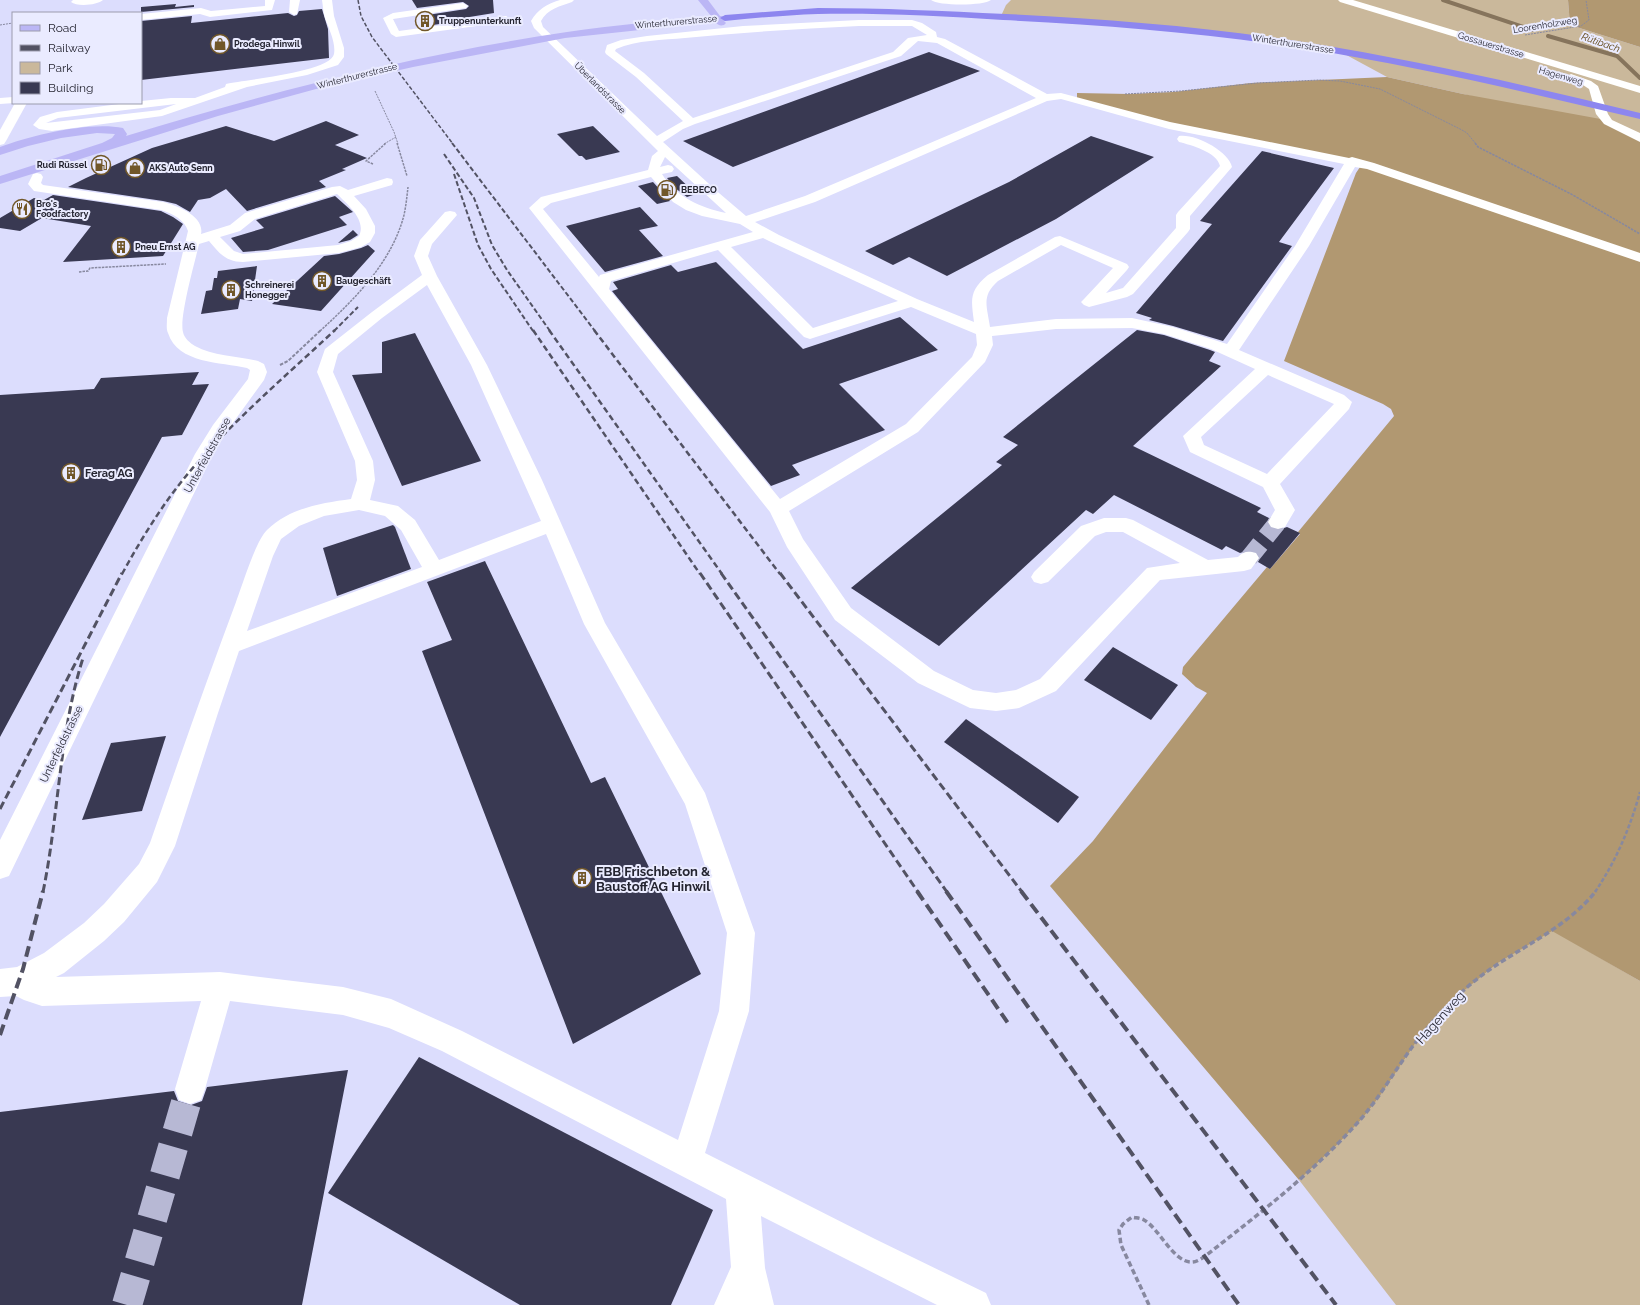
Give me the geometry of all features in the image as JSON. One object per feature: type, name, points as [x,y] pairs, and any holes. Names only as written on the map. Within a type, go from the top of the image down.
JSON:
[{"type":"highway","points":[[723,15],[888,10],[940,14]]},
{"type":"highway","points":[[723,15],[813,17],[940,14]]},
{"type":"highway","name":"Winterthurerstrasse","points":[[940,14],[1120,24],[1210,33],[1287,43],[1367,56],[1454,73],[1640,116]]},
{"type":"main road","points":[[664,22],[696,15],[703,10],[704,2],[723,15]]},
{"type":"main road","name":"Winterthurerstrasse","points":[[0,180],[110,144],[261,101],[401,66],[522,42],[723,15]]},
{"type":"main road","name":"Winterthurerstrasse","points":[[0,187],[37,177],[116,151],[216,121],[394,73],[546,44],[642,30],[723,15]]},
{"type":"main road","points":[[107,128],[118,130],[120,132],[120,136],[110,144],[77,150],[26,165],[2,160],[17,144],[49,137],[107,128]]},
{"type":"main road","points":[[14,188],[37,177]]},
{"type":"street","points":[[71,12],[77,1],[98,0]]},
{"type":"street","points":[[142,17],[202,11],[210,14],[269,8],[270,0]]},
{"type":"street","points":[[294,12],[295,0]]},
{"type":"street","points":[[142,96],[272,80],[329,65],[339,57],[337,38],[330,21],[327,0]]},
{"type":"street","points":[[527,14],[540,15],[550,7],[569,0]]},
{"type":"street","points":[[936,0],[967,2],[986,0]]},
{"type":"street","name":"Gossauerstrasse","points":[[1343,0],[1640,90]]},
{"type":"street","points":[[461,3],[481,12],[509,17],[472,24],[399,34],[396,34],[388,18],[461,3]]},
{"type":"street","points":[[472,24],[481,12]]},
{"type":"street","name":"Überlandstrasse","points":[[540,15],[536,23],[546,35],[728,209],[764,233],[912,302],[984,332]]},
{"type":"street","points":[[691,122],[640,75],[610,52],[611,47],[631,41],[716,31],[859,23],[912,23],[919,25],[932,34],[933,36],[931,39]]},
{"type":"street","points":[[472,24],[478,34]]},
{"type":"street","points":[[657,141],[679,127],[691,122],[897,54],[911,40],[921,38],[941,41],[1042,100],[1185,139],[1212,151],[1226,162],[1226,167],[1183,216],[1183,228],[1128,291],[1081,307]]},
{"type":"street","points":[[1473,50],[1470,46],[1480,42]]},
{"type":"street","name":"Hagenweg","points":[[1523,66],[1576,78],[1591,86],[1596,92],[1603,116],[1611,124],[1640,138]]},
{"type":"street","points":[[199,101],[171,101],[54,116],[44,119],[40,125],[43,127],[52,127],[158,114],[199,101],[245,84]]},
{"type":"street","points":[[666,151],[658,156],[654,167],[654,172],[659,180],[678,199],[691,207],[707,213],[744,220],[810,199],[1042,100],[1064,96],[1169,125],[1357,162],[1408,177],[1640,258]]},
{"type":"street","points":[[0,101],[12,100]]},
{"type":"street","points":[[0,141],[20,104]]},
{"type":"street","points":[[1230,351],[1357,162]]},
{"type":"street","points":[[681,165],[546,200],[536,208],[778,509],[794,542],[843,614],[926,677],[970,699],[996,702],[1019,699],[1048,685],[1154,573],[1244,564],[1249,558]]},
{"type":"street","name":"Unterfeldstrasse","points":[[0,867],[204,454],[219,429],[257,377],[258,367],[252,364],[192,352],[178,342],[174,331],[174,325],[194,241],[195,231],[192,223],[182,214],[171,208],[39,188],[34,184],[37,177]]},
{"type":"street","points":[[345,195],[387,182]]},
{"type":"street","points":[[194,241],[236,228],[250,216],[337,190],[340,190],[364,214],[368,231],[365,239],[351,246],[331,250],[239,258],[228,255],[212,236]]},
{"type":"street","points":[[450,215],[425,244],[421,256],[430,276],[479,365],[552,524],[595,624],[696,801],[741,933],[734,1011],[687,1161]]},
{"type":"street","points":[[600,289],[605,278],[764,233]]},
{"type":"street","points":[[778,509],[912,428],[979,359],[985,345],[979,302],[980,293],[984,286],[993,278],[1060,240],[1122,267],[1081,307],[1056,324]]},
{"type":"street","points":[[721,245],[810,334],[912,302]]},
{"type":"street","points":[[359,504],[366,480],[364,461],[325,372],[331,352],[377,315],[430,276]]},
{"type":"street","points":[[984,332],[1056,324],[1143,324],[1167,330],[1230,351],[1338,399],[1343,403],[1270,483]]},
{"type":"street","points":[[1266,368],[1192,436],[1196,448],[1270,483],[1285,510],[1278,522]]},
{"type":"street","points":[[10,982],[54,963],[94,932],[114,914],[148,872],[162,846],[206,713],[263,556],[273,535],[292,521],[321,510],[359,504],[391,511],[408,525],[434,570]]},
{"type":"street","points":[[230,646],[434,570],[552,524]]},
{"type":"street","points":[[1041,577],[1088,531],[1104,525],[1126,525],[1206,568]]},
{"type":"street","points":[[10,982],[42,992],[220,986],[342,1001],[391,1014],[452,1041],[974,1305]]},
{"type":"street","points":[[190,1089],[220,986]]},
{"type":"street","points":[[742,1189],[748,1268],[757,1305]]},
{"type":"street","points":[[731,1305],[748,1268]]},
{"type":"path","name":"Loorenholzweg","points":[[1480,42],[1565,30],[1581,26],[1589,20],[1586,0]]},
{"type":"path","points":[[0,25],[12,23]]},
{"type":"path","points":[[1122,94],[1181,91],[1251,83],[1319,80],[1346,82],[1375,88],[1390,93],[1462,130],[1467,133],[1478,147],[1574,195],[1640,234]]},
{"type":"path","points":[[374,164],[366,161],[382,145],[396,136]]},
{"type":"path","points":[[80,272],[88,272],[90,268],[188,262]]},
{"type":"path","name":"Hagenweg","points":[[1149,1305],[1142,1284],[1120,1244],[1119,1231],[1128,1220],[1138,1216],[1147,1221],[1171,1249],[1188,1262],[1197,1262],[1298,1180],[1336,1146],[1362,1118],[1380,1096],[1419,1038],[1454,999],[1498,963],[1552,930],[1569,918],[1583,905],[1597,889],[1620,851],[1640,792]]},
{"type":"green space","points":[[1011,0],[1568,0],[1570,25],[1640,47],[1640,138],[1463,94],[1387,77],[1339,51],[1255,38],[1001,16],[1006,5]]},
{"type":"green space","points":[[1552,930],[1640,981],[1640,1305],[1396,1305],[1299,1180],[1336,1146],[1362,1119],[1380,1096],[1419,1038],[1454,999],[1498,963]]},
{"type":"shaded area","points":[[1568,0],[1640,0],[1640,47],[1570,25]]},
{"type":"shaded area","points":[[1387,77],[1463,94],[1606,120],[1640,138],[1640,981],[1552,931],[1498,963],[1454,999],[1419,1038],[1380,1096],[1362,1119],[1336,1146],[1299,1180],[1050,886],[1093,841],[1207,693],[1196,687],[1182,674],[1183,667],[1267,567],[1270,569],[1300,534],[1298,532],[1394,416],[1391,409],[1383,404],[1284,361],[1356,173],[1362,164],[1239,140],[1077,100],[1077,93],[1129,94],[1173,92],[1251,83]]},
{"type":"building","points":[[412,0],[493,0],[494,13],[426,26],[421,16],[466,9],[469,6],[463,2],[417,8]]},
{"type":"building","points":[[176,4],[175,7],[194,5],[194,7],[141,12],[141,7]]},
{"type":"building","points":[[322,9],[328,29],[329,58],[142,80],[142,21],[192,16],[191,23],[288,13],[294,16],[297,15],[299,11]]},
{"type":"building","points":[[929,52],[980,71],[733,167],[683,141]]},
{"type":"building","points":[[326,121],[359,135],[335,145],[367,158],[342,169],[346,170],[319,181],[326,187],[247,211],[226,189],[210,198],[198,200],[190,212],[176,204],[163,201],[68,187],[152,148],[226,126],[274,141]]},
{"type":"building","points":[[593,126],[620,152],[586,160],[582,156],[579,156],[557,134]]},
{"type":"building","points":[[1091,136],[1154,157],[1056,219],[947,276],[909,257],[893,265],[865,251],[1009,182]]},
{"type":"building","points":[[1262,151],[1334,168],[1279,242],[1292,246],[1223,341],[1149,320],[1152,318],[1136,313],[1212,224],[1200,221]]},
{"type":"building","points":[[677,176],[696,194],[687,197],[675,188],[667,178]]},
{"type":"building","points":[[653,182],[670,201],[657,204],[638,186]]},
{"type":"building","points":[[53,195],[161,211],[183,224],[163,256],[63,262],[91,226],[42,218],[20,231],[0,228],[0,218],[34,198],[44,200]]},
{"type":"building","points":[[335,196],[353,212],[339,217],[347,225],[268,250],[243,252],[231,238],[264,228],[256,220]]},
{"type":"building","points":[[640,207],[658,226],[639,230],[663,256],[605,272],[566,226]]},
{"type":"building","points":[[353,230],[358,235],[350,240],[338,243]]},
{"type":"building","name":"Baugeschäft","points":[[368,245],[375,251],[321,311],[272,304],[324,256],[339,254]]},
{"type":"building","points":[[716,262],[803,349],[900,317],[938,350],[839,384],[885,430],[792,465],[800,475],[771,486],[612,291],[618,289],[613,282],[671,265],[678,272]]},
{"type":"building","name":"Schreinerei Honegger","points":[[257,266],[252,301],[240,299],[238,309],[201,314],[206,291],[212,290],[214,278],[217,278],[218,271]]},
{"type":"building","points":[[1137,330],[1164,335],[1215,352],[1209,361],[1221,366],[1133,446],[1261,508],[1257,512],[1269,518],[1267,523],[1271,528],[1278,530],[1287,527],[1300,533],[1270,569],[1258,562],[1260,557],[1256,552],[1246,551],[1240,553],[1226,546],[1222,550],[1114,495],[1093,514],[1086,510],[939,646],[851,588],[1002,465],[996,462],[1018,445],[1003,437]]},
{"type":"building","points":[[415,333],[481,461],[402,486],[352,375],[382,373],[382,342]]},
{"type":"building","name":"Ferag AG","points":[[199,372],[192,385],[209,384],[182,435],[162,437],[0,737],[0,395],[94,389],[101,378]]},
{"type":"building","points":[[393,525],[411,569],[337,596],[323,548]]},
{"type":"building","name":"FBB Frischbeton & Baustoff AG Hinwil","points":[[485,561],[591,783],[605,777],[701,974],[573,1044],[422,651],[452,640],[427,582]]},
{"type":"building","points":[[1113,647],[1178,685],[1151,720],[1084,680]]},
{"type":"building","points":[[966,719],[1079,797],[1058,823],[944,742]]},
{"type":"building","points":[[166,736],[142,811],[82,820],[111,743]]},
{"type":"building","points":[[419,1057],[713,1210],[671,1305],[520,1305],[328,1193]]},
{"type":"building","points":[[348,1070],[302,1305],[0,1305],[0,1112],[174,1091],[178,1101],[191,1105],[202,1101],[207,1087]]},
{"type":"waterway","name":"Rütibach","points":[[1443,0],[1532,30]]},
{"type":"waterway","name":"Rütibach","points":[[1548,36],[1617,56],[1640,78]]},
{"type":"tunnel","points":[[1249,558],[1278,522]]},
{"type":"tunnel","points":[[127,1305],[190,1089]]},
{"type":"railway","points":[[358,0],[361,16],[372,37],[453,144]]},
{"type":"railway","points":[[452,143],[595,331]]},
{"type":"railway","points":[[444,154],[474,198],[492,245],[507,270],[550,331]]},
{"type":"railway","points":[[454,174],[478,245],[491,269],[533,331]]},
{"type":"railway","points":[[335,330],[358,307]]},
{"type":"railway","points":[[122,574],[157,515],[177,487],[199,461],[248,410],[335,330]]},
{"type":"railway","points":[[533,330],[700,574]]},
{"type":"railway","points":[[549,330],[722,574]]},
{"type":"railway","points":[[594,330],[780,574]]},
{"type":"railway","points":[[0,809],[122,573]]},
{"type":"railway","points":[[700,573],[918,892]]},
{"type":"railway","points":[[721,573],[947,892]]},
{"type":"railway","points":[[780,573],[1022,892]]},
{"type":"railway","points":[[43,892],[53,833],[64,745],[75,687],[83,658]]},
{"type":"railway","points":[[0,1035],[23,969],[43,891]]},
{"type":"railway","points":[[917,891],[1010,1026]]},
{"type":"railway","points":[[946,891],[1239,1305]]},
{"type":"railway","points":[[1021,891],[1336,1305]]},
{"type":"place","name":"Truppenunterkunft","points":[[425,21]]},
{"type":"place","name":"Prodega Hinwil","points":[[220,44]]},
{"type":"place","name":"Rudi Rüssel","points":[[101,165]]},
{"type":"place","name":"AKS Auto Senn","points":[[135,168]]},
{"type":"place","name":"BEBECO","points":[[667,190]]},
{"type":"place","name":"Bro's Foodfactory","points":[[22,209]]},
{"type":"place","name":"Pneu Ernst AG","points":[[121,247]]},
{"type":"place","name":"Baugeschäft","points":[[322,281]]},
{"type":"place","name":"Schreinerei Honegger","points":[[231,290]]},
{"type":"place","name":"Ferag AG","points":[[71,473]]},
{"type":"place","name":"FBB Frischbeton & Baustoff AG Hinwil","points":[[582,878]]}]
